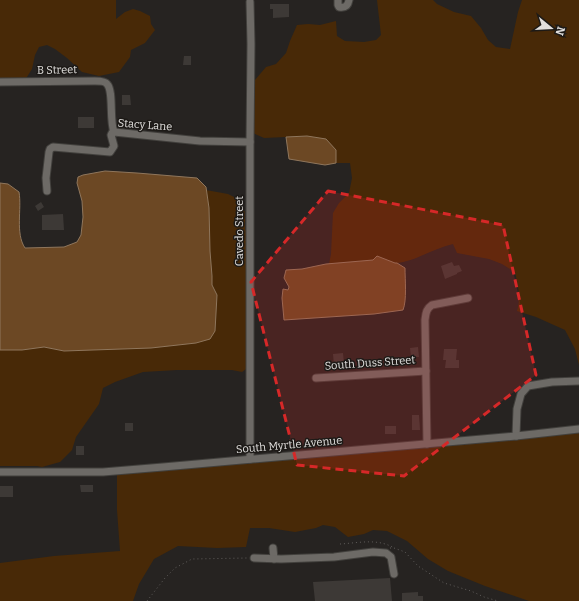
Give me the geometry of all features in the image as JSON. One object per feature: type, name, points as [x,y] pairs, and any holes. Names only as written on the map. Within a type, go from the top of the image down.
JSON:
[{"type":"street","points":[[338,0],[339,7],[344,7],[347,5],[349,0]]},
{"type":"street","name":"Cavedo Street","points":[[250,2],[250,459]]},
{"type":"street","name":"B Street","points":[[0,82],[103,82],[107,84],[110,90],[112,124],[114,132]]},
{"type":"street","name":"Stacy Lane","points":[[47,191],[46,178],[49,152],[51,148],[110,152],[114,146],[112,133],[114,132],[200,141],[250,142]]},
{"type":"street","points":[[426,444],[424,320],[426,312],[432,305],[468,298]]},
{"type":"street","name":"South Duss Street","points":[[316,378],[426,371]]},
{"type":"street","points":[[516,436],[517,409],[521,394],[528,386],[552,382],[579,381]]},
{"type":"street","name":"South Myrtle Avenue","points":[[0,472],[103,472],[516,436],[579,429]]},
{"type":"street","points":[[273,548],[274,559]]},
{"type":"street","points":[[254,558],[274,559],[334,557],[373,552],[386,553],[391,557],[394,574]]},
{"type":"path","points":[[340,544],[374,542],[388,544],[405,552],[418,566],[444,583],[472,591],[484,597],[498,601]]},
{"type":"path","points":[[389,548],[394,548]]},
{"type":"path","points":[[147,601],[175,568],[192,559],[254,558]]},
{"type":"highlighted area","points":[[328,191],[503,225],[536,375],[404,476],[297,465],[251,282]]},
{"type":"shaded area","points":[[0,0],[116,0],[116,19],[125,12],[133,9],[150,16],[151,24],[155,30],[145,43],[131,50],[130,57],[119,72],[99,76],[82,72],[67,58],[47,45],[39,47],[35,55],[32,69],[25,80],[0,78]]},
{"type":"shaded area","points":[[377,0],[433,0],[437,4],[454,12],[471,16],[481,28],[488,40],[496,47],[510,49],[522,0],[579,0],[579,365],[575,349],[565,330],[536,317],[517,311],[519,296],[515,272],[502,264],[489,259],[457,253],[453,244],[403,262],[394,263],[381,258],[329,264],[331,254],[333,213],[339,203],[349,193],[352,178],[350,163],[336,163],[336,150],[307,136],[264,138],[253,133],[250,93],[255,80],[266,67],[276,64],[286,53],[297,25],[320,25],[336,21],[337,36],[345,41],[364,42],[376,40],[381,35]]},
{"type":"shaded area","points":[[307,136],[326,139],[336,150],[336,163],[325,165],[289,159],[286,137]]},
{"type":"shaded area","points":[[105,171],[197,178],[206,187],[209,208],[212,285],[217,295],[215,331],[210,339],[196,343],[151,348],[64,351],[44,347],[22,350],[0,350],[0,183],[8,184],[19,192],[19,228],[25,248],[64,247],[77,242],[81,235],[83,217],[82,201],[77,183],[78,177]]},
{"type":"shaded area","points":[[206,190],[228,194],[240,200],[245,213],[245,229],[250,241],[246,369],[242,372],[232,370],[177,370],[143,372],[115,382],[103,388],[99,404],[76,437],[72,450],[60,462],[42,467],[0,466],[0,350],[22,350],[44,347],[64,351],[95,349],[215,331],[217,295],[212,285],[209,208]]},
{"type":"shaded area","points":[[377,256],[397,263],[405,268],[405,295],[403,310],[374,314],[284,320],[282,298],[283,289],[288,290],[289,287],[284,278],[286,270],[302,269],[326,264],[373,260]]},
{"type":"shaded area","points":[[579,429],[579,601],[529,601],[485,586],[448,571],[428,559],[407,541],[387,531],[373,530],[364,534],[348,537],[335,527],[323,525],[316,528],[295,532],[269,528],[250,528],[246,547],[217,548],[178,546],[154,559],[139,584],[133,601],[0,601],[0,563],[54,556],[120,551],[117,510],[117,471]]},
{"type":"building","points":[[270,4],[289,4],[289,17],[273,18],[273,9],[270,9]]},
{"type":"building","points":[[184,56],[191,56],[191,65],[183,65]]},
{"type":"building","points":[[122,95],[130,95],[131,105],[122,105]]},
{"type":"building","points":[[78,117],[94,117],[94,128],[78,128]]},
{"type":"building","points":[[41,202],[44,207],[38,211],[35,206]]},
{"type":"building","points":[[63,214],[64,230],[42,230],[42,215]]},
{"type":"building","points":[[452,262],[454,266],[459,265],[462,271],[445,279],[441,266]]},
{"type":"building","points":[[418,347],[419,357],[411,357],[410,348]]},
{"type":"building","points":[[444,349],[457,349],[456,360],[459,360],[459,368],[445,368],[446,360],[443,360]]},
{"type":"building","points":[[343,353],[344,364],[334,365],[333,354]]},
{"type":"building","points":[[412,415],[419,415],[420,430],[412,430]]},
{"type":"building","points":[[125,423],[133,423],[133,431],[125,431]]},
{"type":"building","points":[[385,426],[396,426],[396,434],[385,434]]},
{"type":"building","points":[[76,446],[84,446],[84,455],[76,455]]},
{"type":"building","points":[[80,485],[93,485],[93,492],[81,492]]},
{"type":"building","points":[[0,486],[13,486],[13,497],[0,497]]},
{"type":"building","points":[[390,578],[392,601],[315,601],[313,582]]},
{"type":"building","points":[[418,592],[418,596],[423,596],[423,601],[402,601],[402,593]]}]
